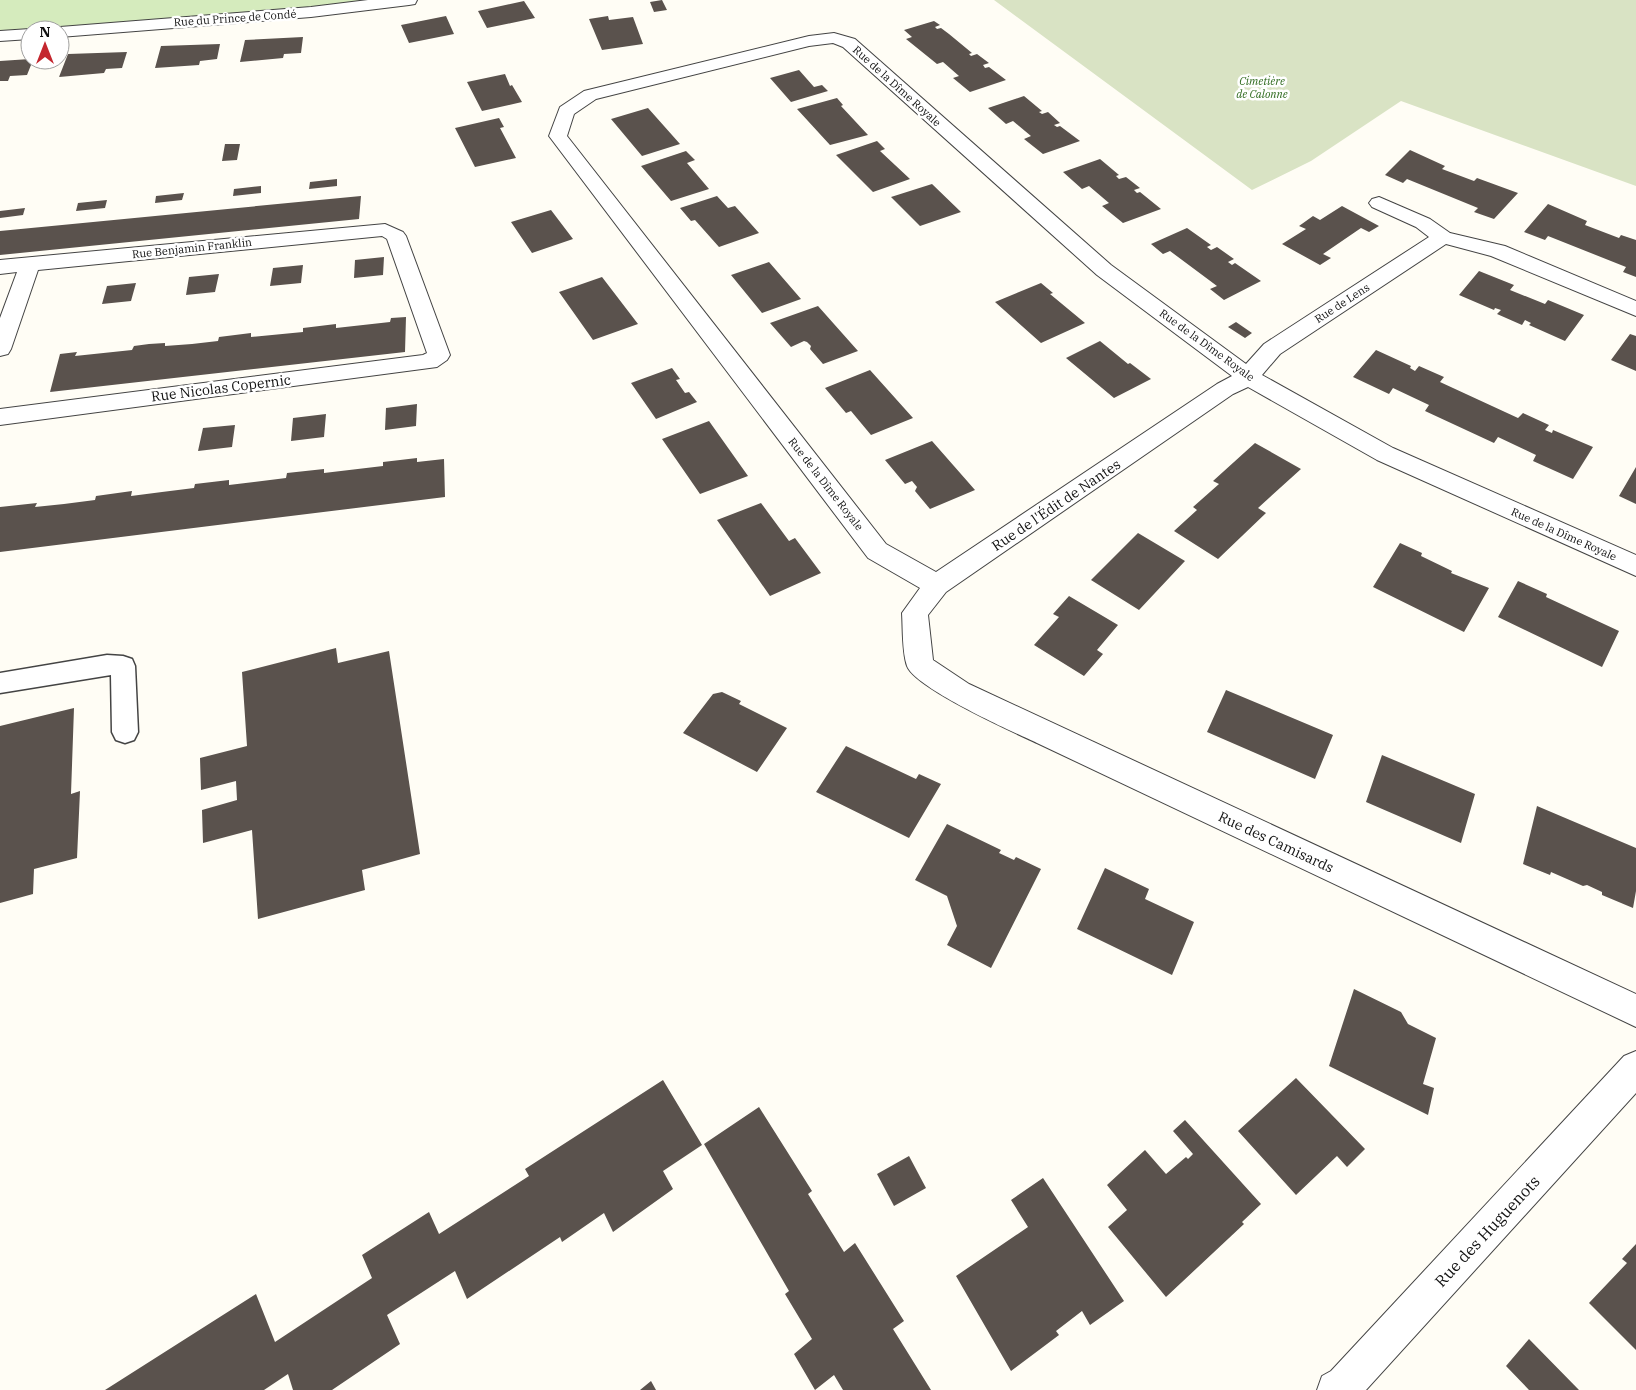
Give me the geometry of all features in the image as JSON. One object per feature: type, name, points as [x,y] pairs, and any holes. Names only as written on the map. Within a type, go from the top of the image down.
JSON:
[{"type":"street","name":"Rue du Prince de Condé","points":[[70,31],[311,12],[398,1]]},
{"type":"street","points":[[0,36],[20,35]]},
{"type":"street","name":"Rue de la Dîme Royale","points":[[938,585],[877,551],[558,136],[566,111],[590,95],[800,43],[834,38],[849,43],[1104,270],[1248,376],[1385,454],[1636,566]]},
{"type":"street","points":[[1379,203],[1423,224],[1443,237],[1498,251],[1636,309]]},
{"type":"street","name":"Rue Benjamin Franklin","points":[[0,267],[385,230],[396,236],[439,355]]},
{"type":"street","name":"Rue de Lens","points":[[1248,376],[1272,348],[1443,237]]},
{"type":"street","points":[[0,349],[30,264]]},
{"type":"street","name":"Rue Nicolas Copernic","points":[[0,416],[429,362],[439,355]]},
{"type":"street","name":"Rue de l'Édit de Nantes","points":[[920,665],[915,613],[938,585],[1225,389],[1248,376]]},
{"type":"street","name":"Rue des Camisards","points":[[920,665],[959,692],[1012,718],[1636,1012]]},
{"type":"street","name":"Rue des Huguenots","points":[[1336,1390],[1345,1385],[1636,1068]]},
{"type":"lane","points":[[0,683],[107,665],[123,666],[125,732]]},
{"type":"green space","points":[[0,0],[382,0],[70,29],[70,20],[20,20],[20,32],[0,36]]},
{"type":"green space","name":"Cimetière de Calonne","points":[[994,0],[1636,0],[1636,186],[1401,101],[1311,161],[1252,190]]},
{"type":"building","points":[[662,0],[667,10],[654,12],[650,2]]},
{"type":"building","points":[[524,1],[535,18],[487,28],[478,11]]},
{"type":"building","points":[[446,16],[454,34],[409,43],[401,25]]},
{"type":"building","points":[[608,16],[609,20],[633,17],[643,44],[602,50],[589,19]]},
{"type":"building","points":[[934,21],[940,25],[935,27],[937,29],[941,28],[949,34],[972,53],[969,54],[971,56],[977,54],[989,63],[983,65],[985,68],[989,67],[1006,80],[970,92],[953,78],[959,76],[943,62],[937,64],[906,39],[912,37],[904,30]]},
{"type":"building","points":[[303,37],[301,53],[284,54],[283,58],[240,62],[245,40]]},
{"type":"building","points":[[220,44],[217,59],[200,61],[199,65],[155,68],[161,46]]},
{"type":"building","points":[[127,52],[122,68],[106,69],[104,73],[59,77],[62,70],[70,70],[70,54]]},
{"type":"building","points":[[20,60],[20,70],[29,70],[27,75],[10,76],[8,81],[0,81],[0,61]]},
{"type":"building","points":[[799,70],[814,87],[822,85],[828,91],[791,102],[770,78]]},
{"type":"building","points":[[505,74],[510,86],[512,85],[522,102],[482,111],[467,82]]},
{"type":"building","points":[[1024,96],[1042,111],[1039,112],[1042,114],[1048,112],[1060,123],[1054,125],[1060,126],[1080,141],[1043,154],[1024,139],[1031,136],[1013,121],[1006,124],[988,108]]},
{"type":"building","points":[[837,98],[843,105],[841,106],[868,135],[830,145],[797,109]]},
{"type":"building","points":[[648,108],[680,144],[642,156],[611,119]]},
{"type":"building","points":[[499,118],[504,127],[500,128],[516,158],[475,167],[455,128]]},
{"type":"building","points":[[877,141],[885,149],[880,151],[910,179],[873,192],[836,155]]},
{"type":"building","points":[[225,144],[240,144],[237,160],[222,161]]},
{"type":"building","points":[[1410,150],[1445,166],[1442,169],[1474,181],[1477,178],[1518,193],[1494,219],[1474,212],[1478,208],[1407,179],[1403,183],[1385,175]]},
{"type":"building","points":[[686,151],[695,160],[687,163],[709,189],[671,201],[641,166]]},
{"type":"building","points":[[1100,159],[1119,175],[1116,176],[1119,179],[1126,177],[1140,188],[1134,190],[1137,193],[1140,192],[1161,209],[1123,223],[1102,206],[1109,203],[1089,186],[1082,189],[1063,172]]},
{"type":"building","points":[[337,179],[337,186],[309,189],[310,182]]},
{"type":"building","points":[[932,184],[961,212],[920,226],[891,197]]},
{"type":"building","points":[[261,186],[261,193],[233,196],[234,189]]},
{"type":"building","points":[[184,193],[182,200],[155,203],[156,196]]},
{"type":"building","points":[[361,196],[359,219],[0,255],[0,231]]},
{"type":"building","points":[[717,196],[728,208],[735,206],[759,233],[719,247],[695,220],[691,221],[680,208]]},
{"type":"building","points":[[107,200],[105,208],[76,211],[78,203]]},
{"type":"building","points":[[1548,204],[1587,221],[1585,225],[1619,238],[1621,235],[1636,240],[1636,277],[1623,272],[1626,267],[1548,236],[1545,240],[1524,232]]},
{"type":"building","points":[[1342,206],[1379,226],[1369,232],[1361,228],[1323,254],[1331,258],[1320,265],[1282,244],[1306,229],[1299,226],[1313,216],[1320,220]]},
{"type":"building","points":[[25,208],[23,215],[0,218],[0,211]]},
{"type":"building","points":[[551,210],[573,239],[532,253],[511,222]]},
{"type":"building","points":[[1187,228],[1211,245],[1207,247],[1211,250],[1217,247],[1234,259],[1228,262],[1232,265],[1235,263],[1261,281],[1224,300],[1210,289],[1217,286],[1170,251],[1163,254],[1151,244]]},
{"type":"building","points":[[384,257],[383,275],[354,278],[355,260]]},
{"type":"building","points":[[769,262],[801,299],[762,313],[731,275]]},
{"type":"building","points":[[303,265],[301,283],[270,286],[273,268]]},
{"type":"building","points":[[1479,271],[1514,285],[1510,290],[1545,304],[1548,300],[1584,315],[1565,341],[1529,325],[1531,323],[1525,320],[1522,325],[1497,314],[1501,310],[1495,308],[1494,310],[1459,295]]},
{"type":"building","points":[[219,274],[215,292],[186,295],[189,277]]},
{"type":"building","points":[[602,277],[638,324],[593,340],[559,292]]},
{"type":"building","points":[[136,283],[131,301],[102,304],[107,286]]},
{"type":"building","points":[[1041,283],[1053,293],[1050,294],[1085,323],[1041,343],[995,302]]},
{"type":"building","points":[[818,306],[858,351],[823,364],[810,349],[811,346],[807,342],[804,341],[791,347],[770,323]]},
{"type":"building","points":[[406,317],[405,352],[50,392],[60,354],[77,352],[75,356],[132,350],[134,346],[149,344],[165,343],[165,346],[192,344],[218,341],[219,337],[251,333],[251,337],[303,332],[303,328],[336,324],[336,328],[390,322],[391,318]]},
{"type":"building","points":[[1236,322],[1252,333],[1245,338],[1228,327]]},
{"type":"building","points":[[1630,334],[1636,336],[1636,371],[1611,360]]},
{"type":"building","points":[[1100,341],[1128,364],[1130,363],[1151,379],[1114,398],[1066,358]]},
{"type":"building","points":[[1376,350],[1411,366],[1410,368],[1415,371],[1419,366],[1444,377],[1440,382],[1518,418],[1523,413],[1549,425],[1545,430],[1552,433],[1553,430],[1593,447],[1573,479],[1533,461],[1536,455],[1498,437],[1494,443],[1425,411],[1429,405],[1393,388],[1389,394],[1353,377]]},
{"type":"building","points":[[672,368],[680,379],[676,380],[685,393],[689,392],[697,402],[656,419],[631,383]]},
{"type":"building","points":[[870,370],[913,418],[871,435],[851,411],[846,413],[825,388]]},
{"type":"building","points":[[417,404],[416,426],[385,430],[386,408]]},
{"type":"building","points":[[326,414],[324,437],[291,441],[293,418]]},
{"type":"building","points":[[709,421],[748,476],[700,494],[662,439]]},
{"type":"building","points":[[235,425],[232,447],[198,451],[203,428]]},
{"type":"building","points":[[932,441],[975,490],[930,509],[915,491],[917,487],[912,481],[905,484],[885,460]]},
{"type":"building","points":[[1255,443],[1301,469],[1258,508],[1266,513],[1218,559],[1174,531],[1197,510],[1193,507],[1219,484],[1213,481]]},
{"type":"building","points":[[417,458],[417,462],[444,459],[445,497],[0,552],[0,507],[37,503],[35,507],[64,504],[95,500],[96,496],[132,491],[131,496],[194,488],[195,484],[229,480],[229,485],[286,478],[287,473],[324,469],[324,473],[383,466],[383,462]]},
{"type":"building","points":[[1636,467],[1636,504],[1619,496]]},
{"type":"building","points":[[761,503],[789,541],[795,538],[821,573],[770,596],[717,520]]},
{"type":"building","points":[[1138,533],[1185,561],[1139,610],[1091,580]]},
{"type":"building","points":[[1400,543],[1422,553],[1421,556],[1452,571],[1451,573],[1489,588],[1464,632],[1373,587]]},
{"type":"building","points":[[1518,581],[1547,594],[1546,597],[1619,631],[1602,667],[1498,617]]},
{"type":"building","points":[[1069,596],[1118,625],[1097,650],[1103,654],[1084,676],[1034,645],[1059,617],[1053,614]]},
{"type":"building","points":[[336,648],[338,663],[389,651],[420,854],[362,870],[365,890],[258,919],[252,830],[203,843],[202,810],[237,800],[236,781],[201,790],[200,758],[247,746],[242,672]]},
{"type":"building","points":[[1226,690],[1333,735],[1315,779],[1207,732]]},
{"type":"building","points":[[722,692],[741,701],[739,704],[787,728],[757,772],[683,733],[713,694]]},
{"type":"building","points":[[74,708],[71,794],[80,791],[77,858],[34,869],[33,894],[0,903],[0,726]]},
{"type":"building","points":[[846,746],[916,779],[919,774],[941,784],[909,838],[816,792]]},
{"type":"building","points":[[1382,755],[1475,794],[1461,843],[1366,802]]},
{"type":"building","points":[[1537,806],[1636,848],[1636,891],[1633,908],[1602,895],[1602,892],[1587,885],[1583,886],[1551,872],[1550,875],[1523,864]]},
{"type":"building","points":[[947,824],[1001,850],[999,853],[1014,860],[1016,857],[1041,869],[991,968],[947,945],[957,926],[947,896],[915,880]]},
{"type":"building","points":[[1105,868],[1149,889],[1145,899],[1194,922],[1172,975],[1077,929]]},
{"type":"building","points":[[1354,989],[1401,1012],[1408,1024],[1436,1038],[1423,1084],[1434,1088],[1428,1115],[1329,1066]]},
{"type":"building","points":[[1296,1078],[1365,1149],[1347,1167],[1337,1156],[1296,1195],[1238,1131]]},
{"type":"building","points":[[663,1080],[702,1145],[663,1171],[673,1189],[613,1232],[604,1213],[562,1242],[560,1237],[467,1299],[455,1271],[387,1315],[400,1344],[332,1390],[293,1390],[288,1374],[264,1390],[105,1390],[256,1294],[275,1342],[372,1278],[362,1255],[429,1212],[439,1234],[529,1176],[525,1169]]},
{"type":"building","points":[[759,1107],[812,1191],[808,1194],[844,1252],[855,1243],[904,1321],[893,1329],[931,1390],[843,1390],[834,1375],[815,1390],[794,1354],[812,1339],[785,1294],[789,1291],[704,1144]]},
{"type":"building","points":[[1185,1120],[1261,1204],[1242,1222],[1244,1224],[1166,1297],[1108,1227],[1127,1210],[1107,1185],[1145,1150],[1166,1174],[1186,1157],[1188,1159],[1193,1154],[1173,1131]]},
{"type":"building","points":[[909,1156],[926,1188],[894,1206],[877,1174]]},
{"type":"building","points":[[1043,1178],[1124,1301],[1090,1325],[1082,1311],[1056,1331],[1059,1335],[1011,1371],[956,1276],[1028,1227],[1011,1200]]},
{"type":"building","points":[[1636,1244],[1636,1350],[1589,1303],[1627,1263],[1622,1259]]},
{"type":"building","points":[[1529,1339],[1579,1390],[1529,1390],[1506,1366]]},
{"type":"building","points":[[651,1381],[656,1390],[640,1390]]}]
